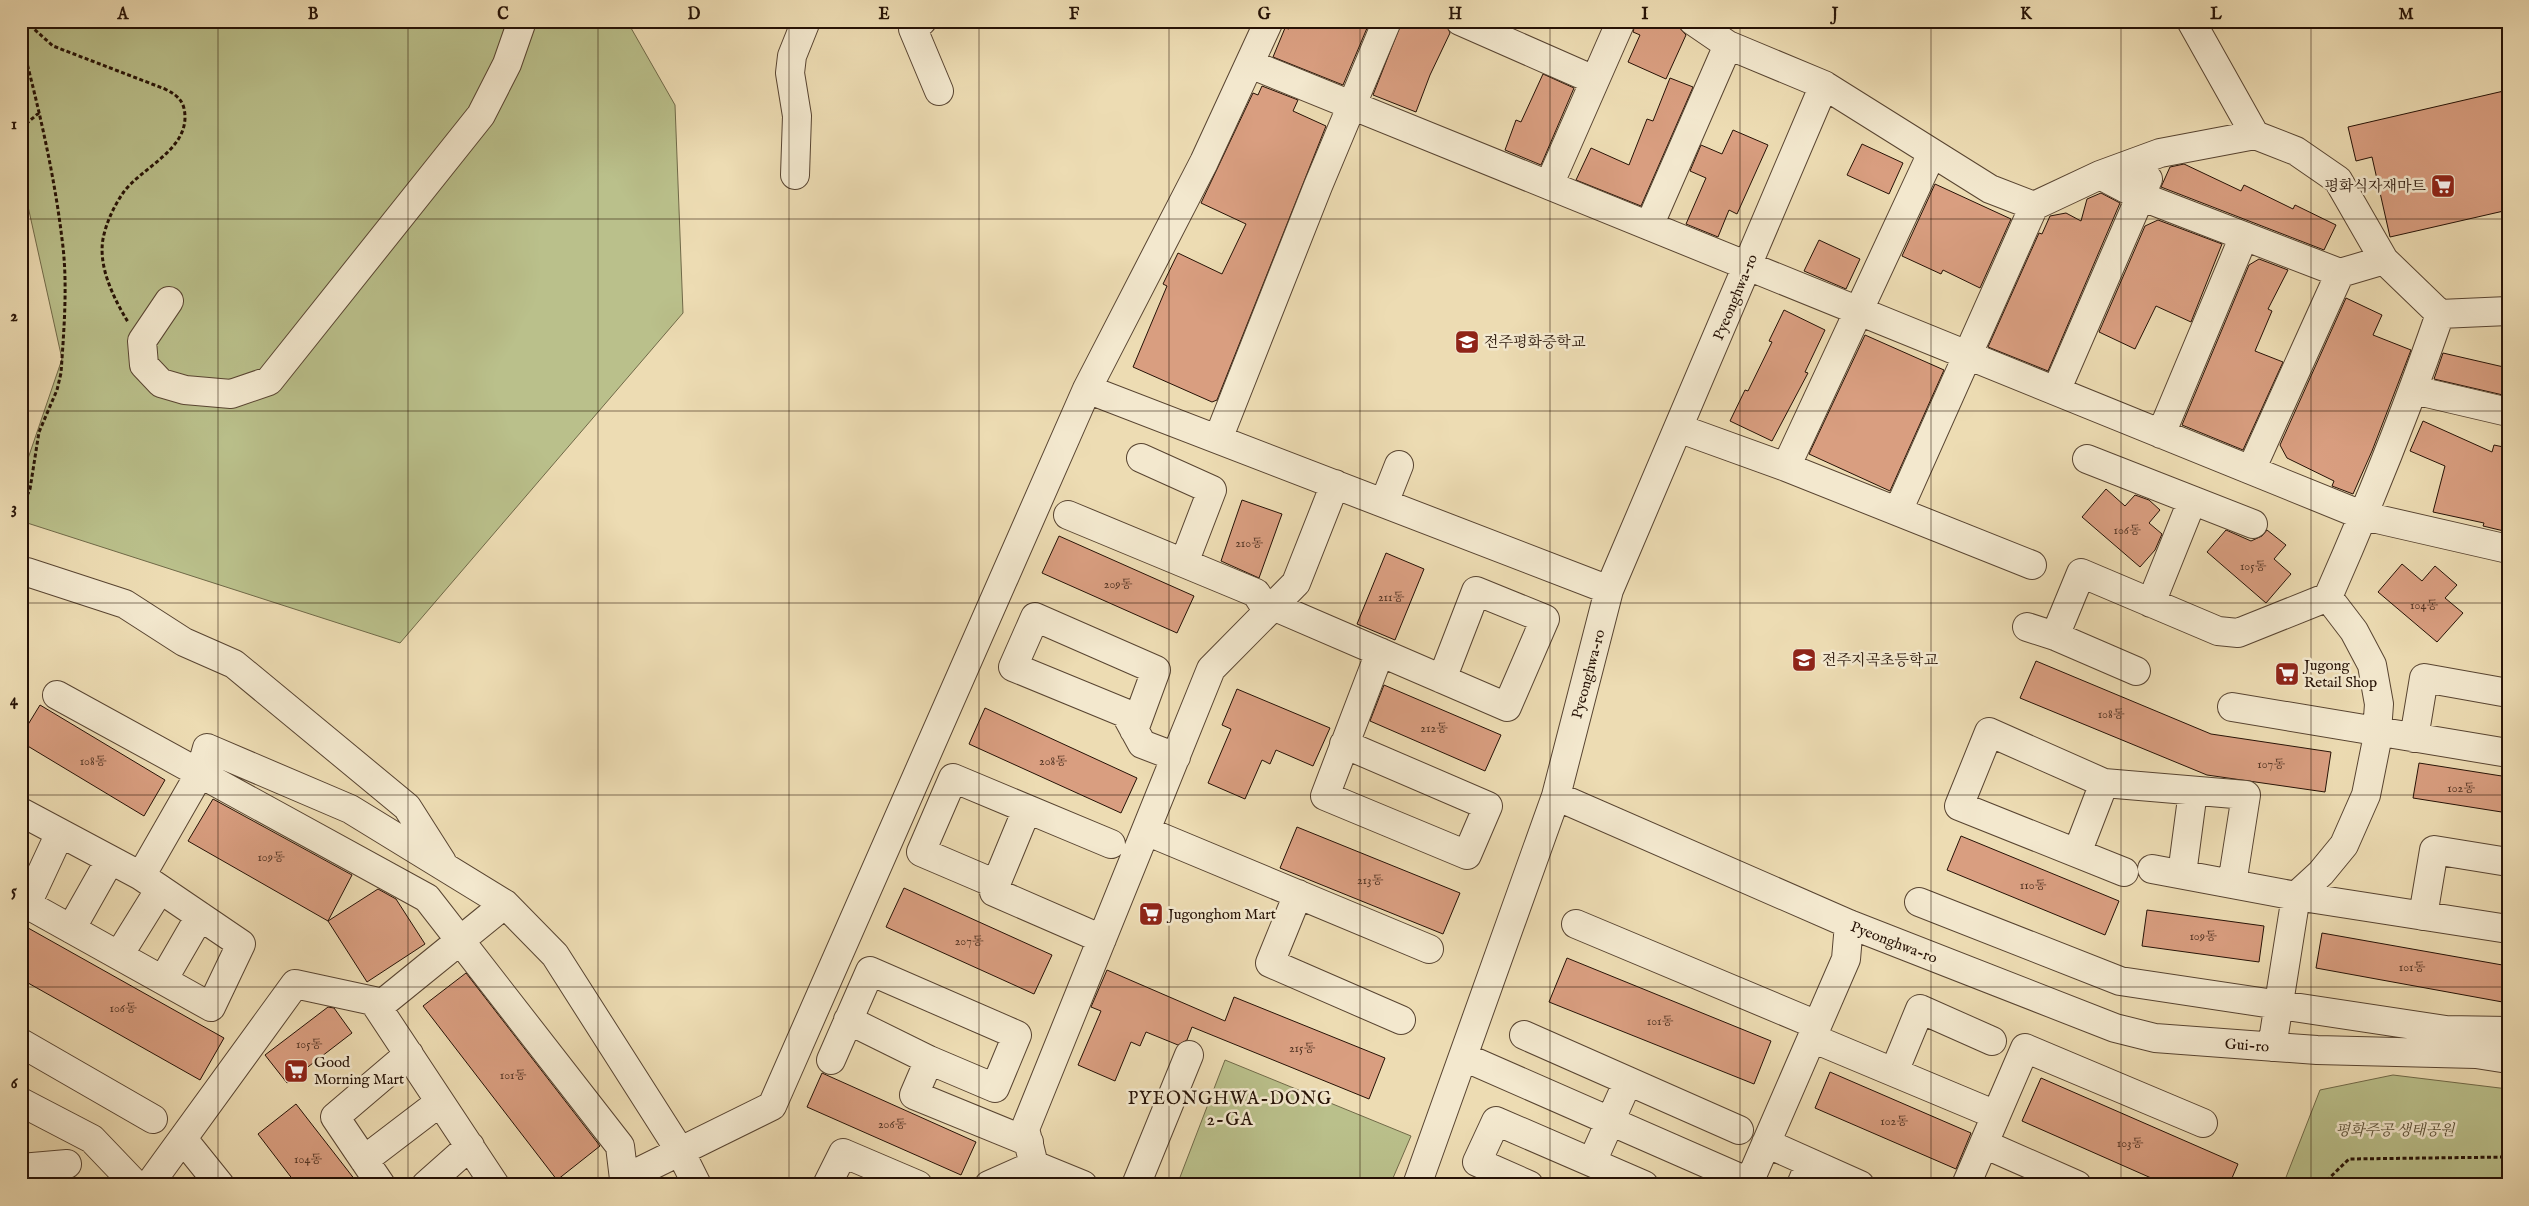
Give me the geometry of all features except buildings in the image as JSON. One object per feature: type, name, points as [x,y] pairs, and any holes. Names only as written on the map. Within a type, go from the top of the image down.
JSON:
[{"type":"street","points":[[169,301],[142,341],[144,365],[161,383],[185,390],[231,394],[269,381],[481,115],[507,64],[522,21]]},
{"type":"street","points":[[795,176],[796,116],[790,73],[792,56],[806,21]]},
{"type":"street","points":[[922,21],[913,29],[939,91]]},
{"type":"street","points":[[204,761],[427,898],[620,1146],[625,1182],[772,1106],[1087,389],[1204,162],[1269,21]]},
{"type":"street","points":[[1218,439],[1387,21]]},
{"type":"street","points":[[1460,21],[1594,80]]},
{"type":"street","points":[[1549,185],[1621,21]]},
{"type":"street","points":[[1693,21],[1728,45],[1824,85],[1990,189],[2034,206]]},
{"type":"street","points":[[2191,21],[2255,135]]},
{"type":"street","points":[[1649,226],[1728,45]]},
{"type":"street","points":[[1250,64],[2364,516],[2508,549]]},
{"type":"street","name":"Pyeonghwa-ro","points":[[1824,85],[1609,590],[1556,796],[1849,924],[2025,992]]},
{"type":"street","points":[[1898,511],[2034,206],[2100,176],[2160,153],[2255,135],[2296,150],[2338,180],[2384,260],[2440,314],[2508,311]]},
{"type":"street","points":[[1786,467],[1932,153]]},
{"type":"street","points":[[2056,391],[2160,153]]},
{"type":"street","points":[[2100,176],[2140,196],[2340,273],[2384,260]]},
{"type":"street","points":[[2161,434],[2244,236]]},
{"type":"street","points":[[2252,470],[2340,273]]},
{"type":"street","points":[[2055,636],[2081,573],[2218,631],[2238,633],[2328,597],[2364,516],[2414,390],[2440,314]]},
{"type":"street","points":[[1087,389],[1609,590]]},
{"type":"street","points":[[2414,390],[2508,412]]},
{"type":"street","points":[[1678,428],[1786,467],[2032,565]]},
{"type":"street","points":[[1141,458],[1212,490],[1184,563]]},
{"type":"street","points":[[2087,459],[2253,524]]},
{"type":"street","points":[[1384,503],[1400,465]]},
{"type":"street","points":[[1031,1154],[1026,1129],[1211,669],[1296,583],[1335,484]]},
{"type":"street","points":[[2151,603],[2192,500]]},
{"type":"street","points":[[1068,514],[1256,593],[1270,609],[1380,652],[1442,679]]},
{"type":"street","points":[[21,574],[27,572],[125,604],[184,642],[234,664],[407,808],[446,868]]},
{"type":"street","points":[[2272,1047],[2296,896],[2321,874],[2344,845],[2366,795],[2377,732],[2379,704],[2372,666],[2354,631],[2328,597]]},
{"type":"street","points":[[1134,730],[1156,670],[1035,617],[1014,667],[1125,714],[1134,730],[1142,744],[1176,757]]},
{"type":"street","points":[[2027,627],[2055,636],[2136,671]]},
{"type":"street","points":[[1344,744],[1488,806],[1467,854],[1325,796],[1344,744],[1380,652]]},
{"type":"street","points":[[2414,738],[2424,678],[2508,693]]},
{"type":"street","points":[[57,695],[204,761],[350,808],[505,904],[555,954],[680,1152],[697,1185]]},
{"type":"street","points":[[2232,706],[2508,753]]},
{"type":"street","points":[[2124,872],[1959,806],[1989,732],[2104,783],[2246,795],[2232,884]]},
{"type":"street","points":[[119,955],[204,761]]},
{"type":"street","points":[[996,884],[920,852],[954,778],[1111,844]]},
{"type":"street","points":[[2077,854],[2104,783]]},
{"type":"street","points":[[2182,874],[2193,791]]},
{"type":"street","points":[[1417,1185],[1556,796]]},
{"type":"street","points":[[1027,809],[994,892],[1102,939]]},
{"type":"street","points":[[21,816],[23,813],[150,883],[241,944],[211,1007],[24,903],[60,834]]},
{"type":"street","points":[[1146,831],[1430,949]]},
{"type":"street","points":[[2423,916],[2434,850],[2508,862]]},
{"type":"street","points":[[71,929],[110,860]]},
{"type":"street","points":[[2152,868],[2296,896],[2508,929]]},
{"type":"street","points":[[1298,894],[1270,963],[1401,1020]]},
{"type":"street","points":[[1919,902],[2120,981],[2446,1030],[2508,1031]]},
{"type":"street","points":[[149,1185],[295,984],[384,1003],[505,904]]},
{"type":"street","points":[[163,980],[200,916]]},
{"type":"street","points":[[1576,924],[1814,1031],[1894,1072],[1996,1115]]},
{"type":"street","points":[[1464,1057],[1748,1183],[1846,959],[1849,924]]},
{"type":"street","points":[[831,1060],[848,1020],[870,971],[1017,1035],[995,1088],[929,1060],[848,1020]]},
{"type":"street","name":"Gui-ro","points":[[2025,992],[2115,1028],[2155,1038],[2317,1050],[2476,1054]]},
{"type":"street","points":[[374,1002],[495,1185]]},
{"type":"street","points":[[1894,1072],[1920,1009],[1992,1041]]},
{"type":"street","points":[[1524,1035],[1739,1130]]},
{"type":"street","points":[[21,1043],[153,1119]]},
{"type":"street","points":[[2476,1054],[2508,1044]]},
{"type":"street","points":[[1966,1185],[2025,1048],[2203,1124]]},
{"type":"street","points":[[381,1185],[335,1117],[409,1054]]},
{"type":"street","points":[[2476,1054],[2508,1059]]},
{"type":"street","points":[[1136,1185],[1189,1055]]},
{"type":"street","points":[[929,1060],[914,1095],[1031,1154],[1083,1185]]},
{"type":"street","points":[[1592,1162],[1628,1081]]},
{"type":"street","points":[[21,1102],[92,1139],[136,1185]]},
{"type":"street","points":[[364,1160],[440,1102]]},
{"type":"street","points":[[1529,1185],[1477,1162],[1496,1120],[1644,1185]]},
{"type":"street","points":[[183,1139],[220,1185]]},
{"type":"street","points":[[1766,1143],[1805,1174],[1860,1185]]},
{"type":"street","points":[[1984,1144],[2077,1185]]},
{"type":"street","points":[[426,1185],[470,1146]]},
{"type":"street","points":[[827,1185],[842,1153],[918,1185]]},
{"type":"street","points":[[989,1185],[1031,1154]]},
{"type":"street","points":[[21,1168],[67,1164]]},
{"type":"path","points":[[25,21],[53,46],[165,89],[176,95],[183,104],[185,122],[180,138],[124,192],[112,212],[104,237],[104,258],[110,287],[130,328]]},
{"type":"path","points":[[21,40],[40,112],[63,240],[62,373],[57,390],[39,432],[30,489],[21,509]]},
{"type":"path","points":[[21,128],[40,112]]},
{"type":"path","points":[[2322,1185],[2350,1159],[2508,1156]]},
{"type":"green space","points":[[21,21],[627,21],[675,105],[683,313],[400,643],[21,521],[21,479],[62,359],[21,175]]},
{"type":"green space","points":[[1225,1060],[1411,1136],[1390,1185],[1177,1185]]},
{"type":"green space","name":"평화주공 생태공원","points":[[2393,1075],[2508,1089],[2508,1185],[2283,1185],[2320,1090]]},
{"type":"place","name":"평화식자재마트","points":[[2443,186]]},
{"type":"place","name":"전주평화중학교","points":[[1467,342]]},
{"type":"place","name":"전주지곡초등학교","points":[[1804,660]]},
{"type":"place","name":"Jugong Retail Shop","points":[[2287,674]]},
{"type":"place","name":"Jugonghom Mart","points":[[1151,914]]},
{"type":"place","name":"Good Morning Mart","points":[[296,1071]]},
{"type":"district","name":"PYEONGHWA-DONG 2-GA","points":[[1230,1108]]}]
